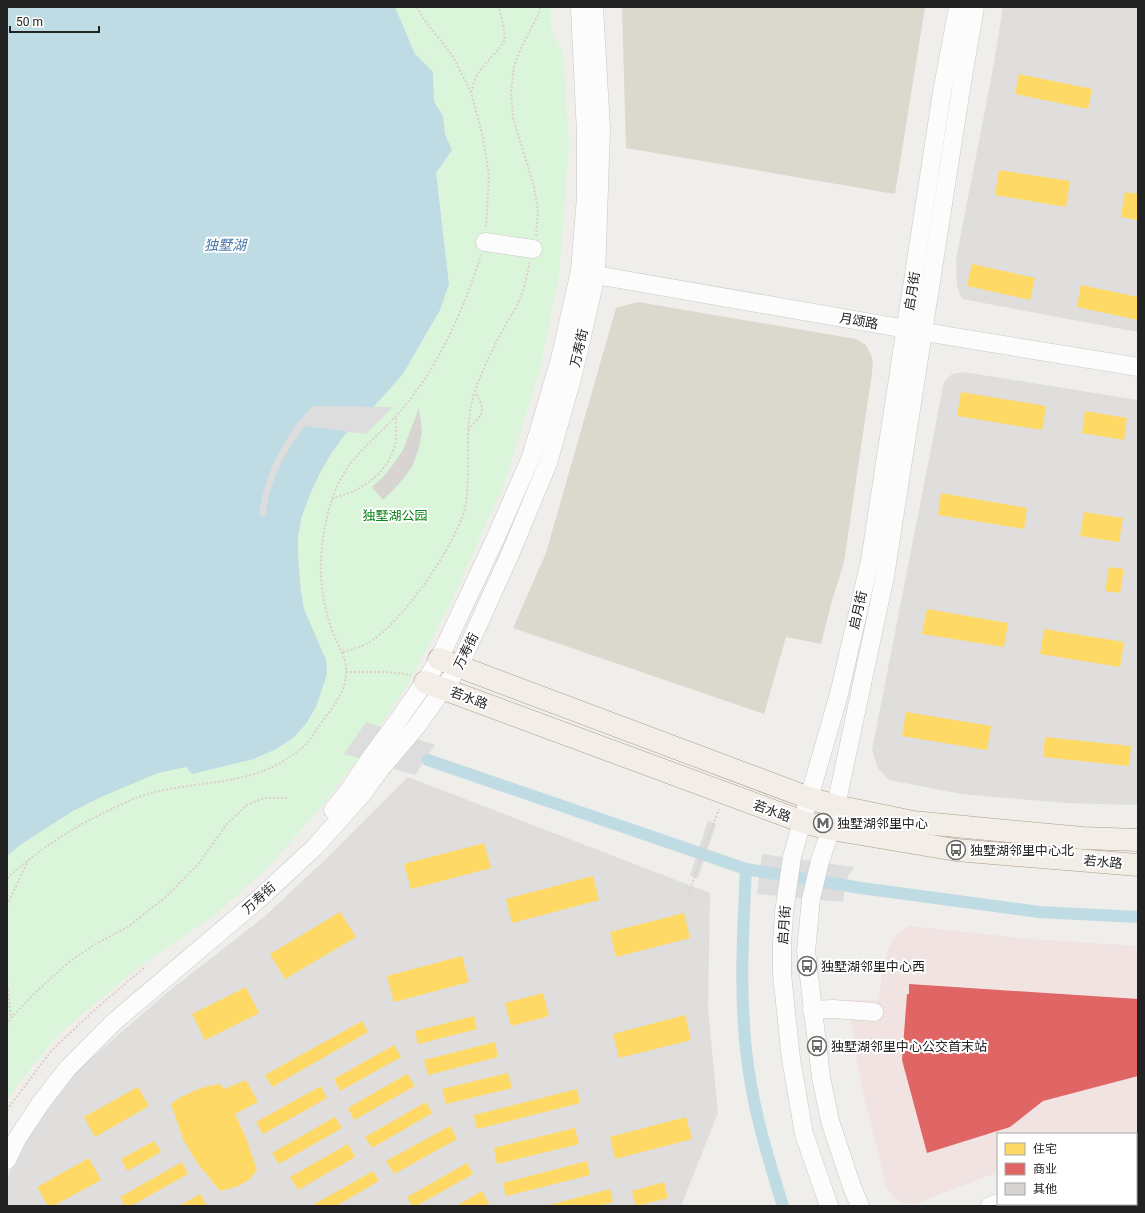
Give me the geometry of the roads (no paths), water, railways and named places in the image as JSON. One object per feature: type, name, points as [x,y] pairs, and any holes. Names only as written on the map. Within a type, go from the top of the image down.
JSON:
[{"type":"main road","name":"若水路","points":[[438,658],[809,798],[836,806],[913,822],[1082,838],[1138,840]]},
{"type":"main road","name":"若水路","points":[[432,683],[803,822],[831,829],[956,850],[1138,865]]},
{"type":"street","name":"万寿街","points":[[7,1136],[23,1108],[59,1064],[110,1012],[180,952],[253,895],[305,841],[347,793],[375,764],[416,727],[432,683],[438,658],[497,535],[531,457],[560,359],[588,273],[586,134],[580,7]]},
{"type":"street","name":"万寿街","points":[[7,1160],[17,1139],[40,1104],[68,1068],[115,1021],[260,898],[315,847],[364,793],[375,764],[399,719],[432,683],[459,667],[511,552],[548,463],[574,371],[588,273],[601,129],[594,7]]},
{"type":"street","name":"启月街","points":[[860,1206],[852,1187],[830,1121],[821,1077],[806,951],[811,899],[820,861],[831,829],[885,576],[942,92],[958,7]]},
{"type":"street","name":"启月街","points":[[829,1206],[804,1134],[791,1059],[782,974],[782,940],[786,896],[792,857],[839,694],[870,562],[975,7]]},
{"type":"street","points":[[485,242],[533,249]]},
{"type":"street","name":"月颂路","points":[[588,273],[915,330],[1138,366]]},
{"type":"street","points":[[812,1010],[833,1009],[874,1012]]},
{"type":"water","name":"独墅湖","points":[[7,7],[395,7],[415,54],[433,72],[434,101],[443,116],[445,134],[452,150],[436,173],[449,284],[440,310],[403,374],[378,402],[343,437],[331,454],[310,494],[301,519],[298,537],[298,555],[304,609],[326,660],[327,674],[316,707],[306,724],[293,738],[276,749],[254,759],[192,774],[186,767],[158,773],[101,797],[73,811],[20,845],[7,856]]},
{"type":"waterway","points":[[428,760],[746,869],[861,888],[1039,912],[1138,917]]},
{"type":"waterway","points":[[746,869],[742,987],[747,1058],[757,1115],[783,1206]]},
{"type":"place","name":"独墅湖邻里中心","points":[[823,823]]},
{"type":"place","name":"独墅湖邻里中心北","points":[[956,850]]},
{"type":"place","name":"独墅湖邻里中心西","points":[[807,966]]},
{"type":"place","name":"独墅湖邻里中心公交首末站","points":[[817,1046]]},
{"type":"park label","name":"独墅湖公园","points":[[395,515]]}]
